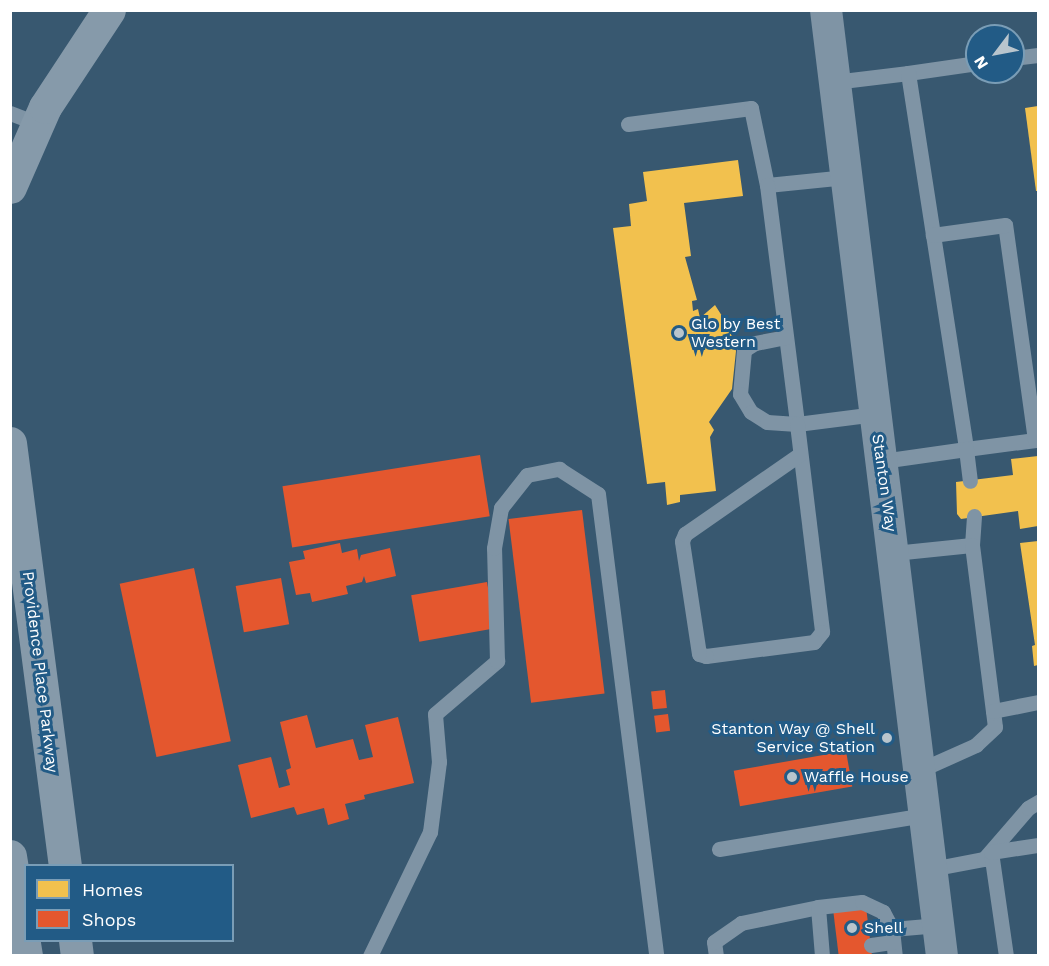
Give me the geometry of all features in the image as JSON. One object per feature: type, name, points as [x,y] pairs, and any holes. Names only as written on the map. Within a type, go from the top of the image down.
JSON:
[{"type":"street","points":[[10,187],[24,118],[109,10]]},
{"type":"street","name":"Stanton Way","points":[[826,10],[942,956]]},
{"type":"street","name":"Providence Place Parkway","points":[[10,443],[65,864]]},
{"type":"street","points":[[10,856],[26,956]]},
{"type":"lane","points":[[834,82],[965,65]]},
{"type":"lane","points":[[908,73],[970,481]]},
{"type":"lane","points":[[628,124],[751,108],[767,185],[822,632],[814,642],[706,656],[699,654],[682,541],[691,527],[800,454]]},
{"type":"lane","points":[[767,185],[846,177]]},
{"type":"lane","points":[[882,461],[1035,440],[1005,225],[933,235]]},
{"type":"lane","points":[[786,337],[755,343],[744,350],[740,394],[751,412],[767,422],[797,424],[875,414]]},
{"type":"lane","points":[[370,956],[430,832],[439,762],[435,714],[497,661],[494,548],[501,508],[527,476],[559,469],[598,494],[656,956]]},
{"type":"lane","points":[[920,770],[976,745],[995,727],[972,545],[974,516]]},
{"type":"lane","points":[[894,553],[972,545]]},
{"type":"lane","points":[[993,711],[1038,702]]},
{"type":"lane","points":[[931,869],[984,859],[1028,808],[1038,802]]},
{"type":"lane","points":[[719,849],[925,815]]},
{"type":"lane","points":[[991,852],[1038,845]]},
{"type":"lane","points":[[991,852],[1006,956]]},
{"type":"lane","points":[[715,949],[741,923],[818,907],[862,902],[883,912],[894,942]]},
{"type":"lane","points":[[818,907],[822,953],[838,949]]},
{"type":"lane","points":[[871,945],[894,942],[939,925]]},
{"type":"building: Homes","points":[[1038,106],[1038,191],[1036,191],[1025,108]]},
{"type":"building: Homes","name":"Glo by Best Western","points":[[738,160],[743,196],[684,203],[691,256],[685,257],[697,300],[692,301],[693,311],[698,309],[700,318],[715,305],[729,327],[736,351],[732,389],[709,422],[714,430],[710,437],[716,491],[680,495],[680,502],[667,505],[665,482],[647,484],[613,228],[631,226],[629,204],[647,201],[643,172]]},
{"type":"building: Homes","points":[[1038,456],[1038,526],[1020,529],[1018,511],[961,519],[957,514],[956,482],[1013,475],[1011,459]]},
{"type":"building: Homes","points":[[1038,541],[1038,665],[1034,666],[1032,646],[1035,645],[1020,543]]},
{"type":"building: Shops","points":[[480,455],[490,516],[292,548],[282,486]]},
{"type":"building: Shops","points":[[582,510],[605,694],[531,703],[509,519]]},
{"type":"building: Shops","points":[[340,543],[342,553],[357,549],[359,561],[361,555],[390,548],[396,576],[366,583],[364,576],[362,582],[346,586],[348,594],[312,602],[310,593],[296,595],[289,562],[305,559],[303,551]]},
{"type":"building: Shops","points":[[194,568],[231,741],[156,757],[120,584]]},
{"type":"building: Shops","points":[[281,578],[289,624],[244,632],[236,586]]},
{"type":"building: Shops","points":[[487,582],[495,628],[419,642],[411,595]]},
{"type":"building: Shops","points":[[665,690],[667,708],[653,709],[651,691]]},
{"type":"building: Shops","points":[[668,714],[670,731],[656,733],[654,716]]},
{"type":"building: Shops","points":[[307,715],[316,748],[353,739],[359,760],[373,757],[365,725],[398,717],[414,783],[364,795],[365,799],[345,804],[349,819],[328,825],[324,808],[297,815],[294,807],[251,818],[238,765],[271,757],[279,788],[290,785],[286,770],[291,768],[280,722]]},
{"type":"building: Shops","name":"Waffle House","points":[[846,751],[852,786],[740,806],[734,771]]},
{"type":"building: Shops","name":"Shell","points":[[866,907],[872,956],[839,956],[833,911]]},
{"type":"place","name":"Glo by Best Western","points":[[679,333]]},
{"type":"place","name":"Stanton Way @ Shell Service Station","points":[[887,738]]},
{"type":"place","name":"Waffle House","points":[[792,777]]},
{"type":"place","name":"Shell","points":[[852,928]]}]
